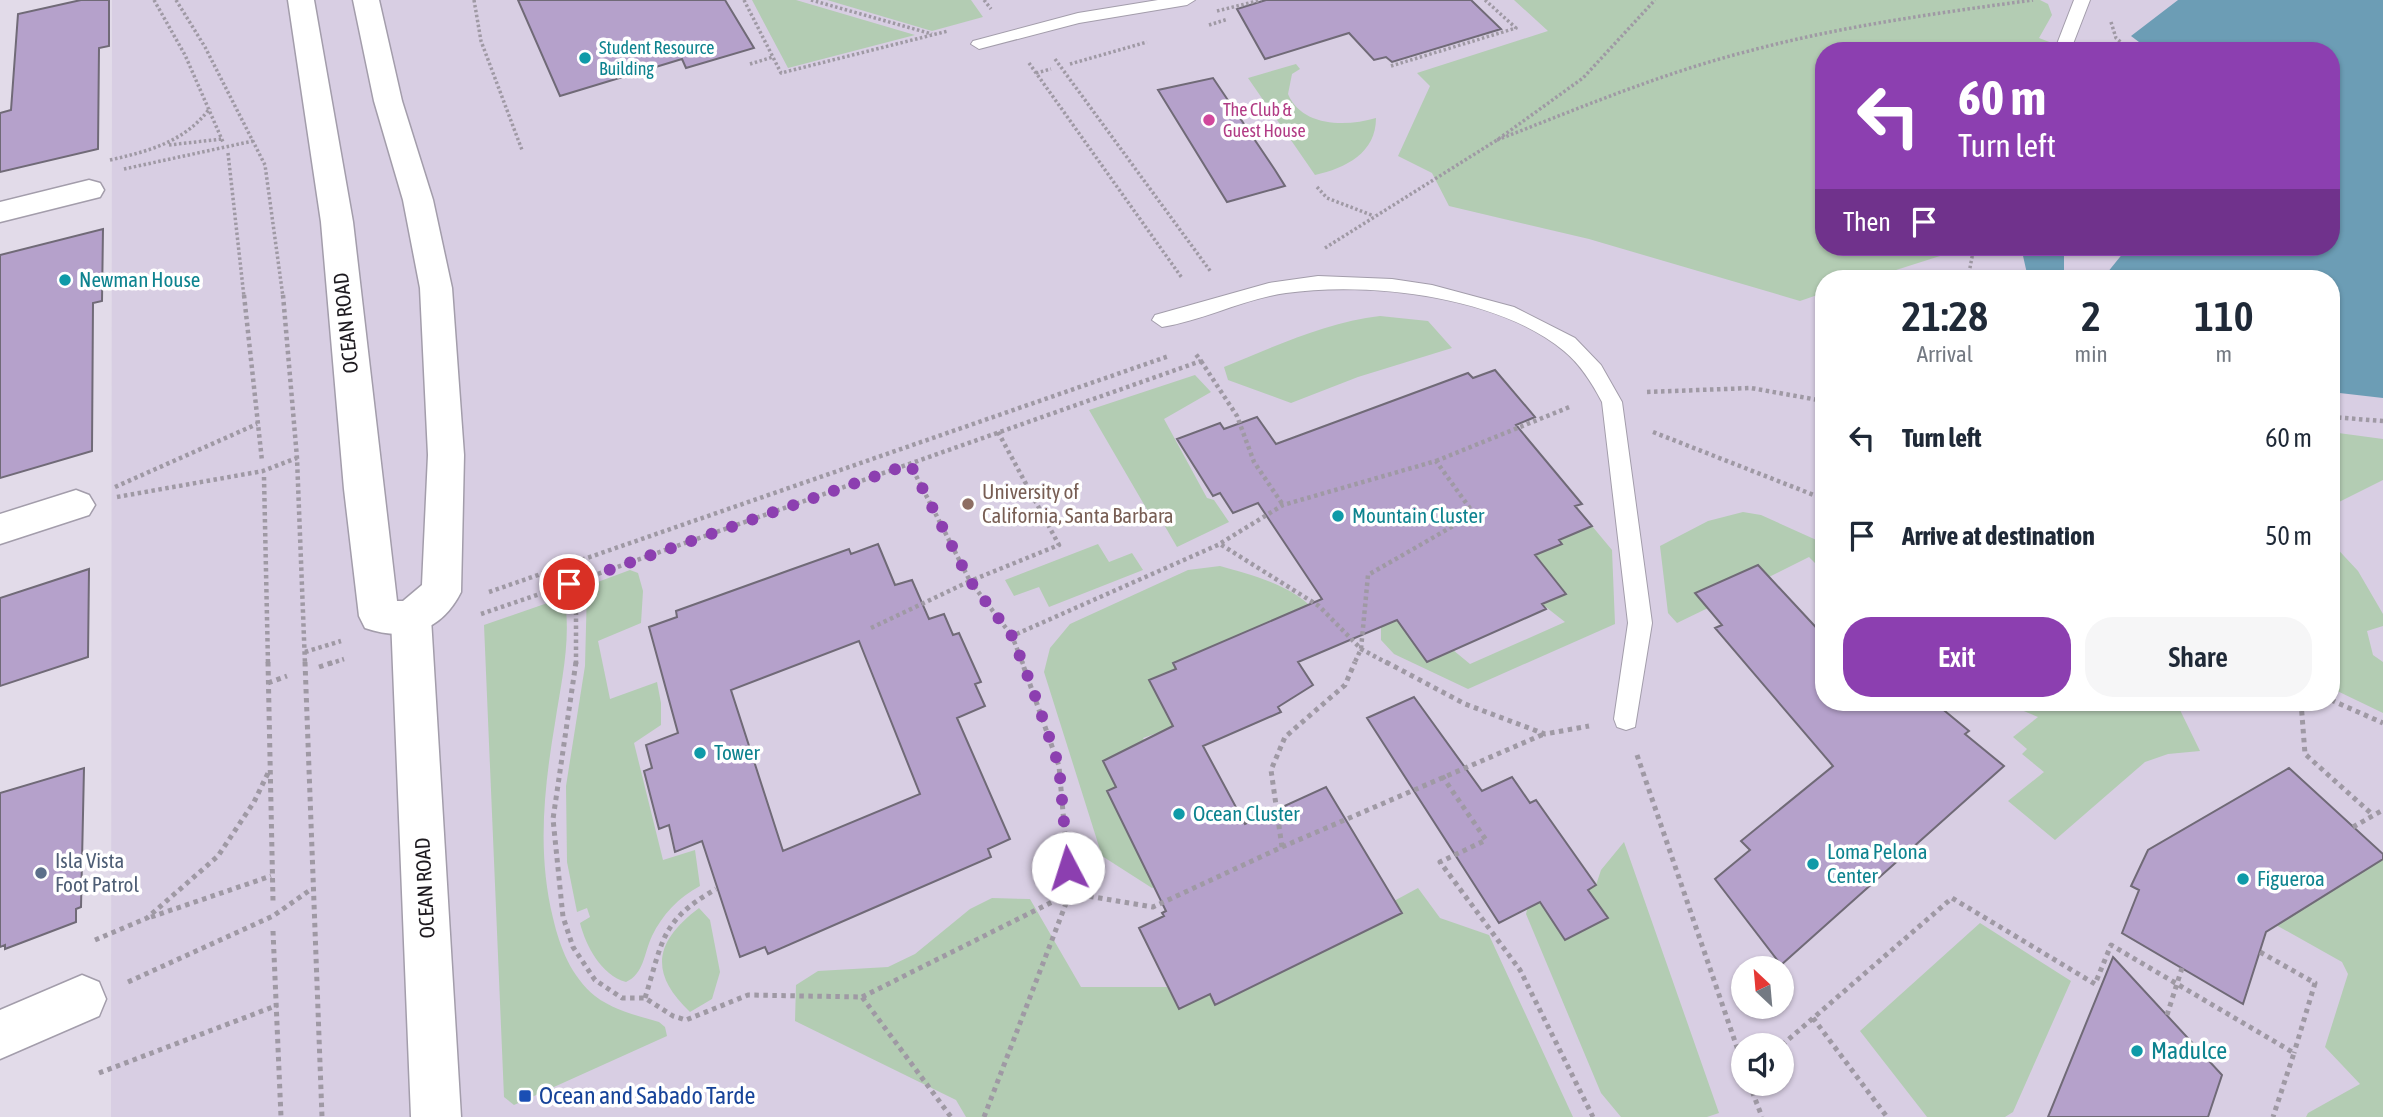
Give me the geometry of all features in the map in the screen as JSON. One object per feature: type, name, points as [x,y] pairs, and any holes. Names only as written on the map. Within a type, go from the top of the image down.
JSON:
[{"type":"street","name":"OCEAN ROAD","points":[[301,0],[337,222],[363,489],[379,616],[411,618],[436,1117]]},
{"type":"street","points":[[366,0],[388,101],[418,200],[436,288],[446,455],[441,592],[411,618]]},
{"type":"street","points":[[0,212],[89,190]]},
{"type":"street","points":[[0,530],[76,505]]},
{"type":"street","points":[[0,1035],[82,999]]},
{"type":"lane","points":[[979,44],[1078,18],[1187,0]]},
{"type":"lane","points":[[2066,42],[2082,0]]},
{"type":"lane","points":[[1162,320],[1192,316],[1284,286],[1390,284],[1490,307],[1535,323],[1569,344],[1595,371],[1612,402],[1640,623],[1626,719]]},
{"type":"path","points":[[102,162],[184,141],[223,140],[210,108],[154,0]]},
{"type":"path","points":[[176,0],[205,47],[265,165],[280,256],[297,458],[306,652],[311,890],[322,1117]]},
{"type":"path","points":[[474,0],[481,41],[522,150]]},
{"type":"path","points":[[744,0],[781,73],[959,28]]},
{"type":"path","points":[[811,0],[933,35]]},
{"type":"path","points":[[1391,66],[1516,28],[1485,0]]},
{"type":"path","points":[[1333,242],[1497,140],[1583,78],[1655,0]]},
{"type":"path","points":[[1497,140],[1637,85],[1775,43],[1881,21],[2033,0]]},
{"type":"path","points":[[2111,13],[2116,38],[2121,42]]},
{"type":"path","points":[[1049,51],[1232,301]]},
{"type":"path","points":[[750,64],[773,57]]},
{"type":"path","points":[[1025,57],[1184,280]]},
{"type":"path","points":[[1036,73],[1051,69]]},
{"type":"path","points":[[148,150],[185,135],[197,126],[210,108]]},
{"type":"path","points":[[114,171],[253,141]]},
{"type":"path","points":[[228,153],[262,461]]},
{"type":"path","points":[[1317,187],[1327,198],[1375,217]]},
{"type":"path","points":[[479,596],[1179,352]]},
{"type":"path","points":[[1195,353],[1237,416],[1254,462],[1283,505]]},
{"type":"path","points":[[481,614],[1201,361]]},
{"type":"path","points":[[1654,391],[1751,388],[1815,399]]},
{"type":"path","points":[[1012,636],[1220,544],[1283,505],[1436,461],[1608,391]]},
{"type":"path","points":[[2340,418],[2383,421]]},
{"type":"path","points":[[76,505],[257,424]]},
{"type":"path","points":[[1615,427],[1643,429],[1663,435],[1815,495]]},
{"type":"path","points":[[871,628],[970,581],[1059,545],[998,432]]},
{"type":"path","points":[[76,505],[263,471],[297,458]]},
{"type":"path","points":[[1282,846],[1271,770],[1285,737],[1345,685],[1361,649],[1368,575],[1474,514],[1436,461]]},
{"type":"path","points":[[910,464],[970,581],[1012,636],[1042,712],[1059,766],[1070,893],[984,1117]]},
{"type":"path","points":[[264,477],[273,901]]},
{"type":"path","points":[[1220,544],[1319,606],[1361,649],[1465,704],[1545,734]]},
{"type":"path","points":[[569,584],[576,603],[576,665],[553,819],[563,917],[573,947],[595,980],[622,998],[645,998],[686,1020],[748,995],[862,997],[1070,893],[1153,906],[1282,846],[1545,734],[1626,719],[1732,1033]]},
{"type":"path","points":[[306,652],[344,640]]},
{"type":"path","points":[[319,667],[344,659]]},
{"type":"path","points":[[268,683],[287,676]]},
{"type":"path","points":[[2340,704],[2383,723]]},
{"type":"path","points":[[2302,711],[2305,754],[2373,815]]},
{"type":"path","points":[[147,918],[218,856],[254,802],[271,767]]},
{"type":"path","points":[[1442,776],[1486,840],[1440,862],[1520,970],[1593,1117]]},
{"type":"path","points":[[2353,827],[2383,810]]},
{"type":"path","points":[[94,940],[147,918],[271,876]]},
{"type":"path","points":[[645,998],[665,928],[693,901],[716,889]]},
{"type":"path","points":[[82,999],[273,916],[311,890]]},
{"type":"path","points":[[1794,1034],[1952,898],[2095,984],[2111,945],[2294,1053]]},
{"type":"path","points":[[273,931],[281,1117]]},
{"type":"path","points":[[2260,952],[2315,983],[2273,1117]]},
{"type":"path","points":[[2167,1015],[2182,968]]},
{"type":"path","points":[[862,997],[951,1117]]},
{"type":"path","points":[[99,1073],[278,1005]]},
{"type":"path","points":[[1812,1018],[1886,1117]]},
{"type":"path","points":[[1754,1096],[1762,1117]]},
{"type":"shaded area","name":"University of California, Santa Barbara","points":[[112,0],[2383,0],[2383,1117],[111,1117]]},
{"type":"green space","points":[[752,0],[796,0],[915,35],[788,68]]},
{"type":"green space","points":[[827,0],[971,0],[983,17],[932,31]]},
{"type":"green space","points":[[1514,0],[2040,0],[2048,4],[2052,15],[2039,38],[2049,42],[1815,42],[1815,256],[1940,256],[1896,270],[1815,270],[1815,296],[1800,301],[1589,239],[1449,206],[1432,173],[1398,156],[1430,86],[1417,73],[1548,31]]},
{"type":"green space","points":[[1296,64],[1300,69],[1292,74],[1288,94],[1303,113],[1326,122],[1339,123],[1376,118],[1375,130],[1365,150],[1338,168],[1315,175],[1248,78]]},
{"type":"green space","points":[[1380,316],[1428,321],[1452,348],[1358,377],[1291,403],[1228,380],[1224,367],[1320,330]]},
{"type":"green space","points":[[1195,375],[1211,392],[1164,419],[1207,498],[1214,500],[1229,522],[1177,547],[1163,523],[1156,525],[1089,410]]},
{"type":"green space","points":[[2340,433],[2383,439],[2383,480],[2340,502]]},
{"type":"green space","points":[[1743,512],[1761,515],[1815,539],[1815,563],[1809,557],[1769,577],[1758,565],[1695,593],[1708,608],[1677,623],[1668,613],[1660,546],[1708,521]]},
{"type":"green space","points":[[1592,526],[1612,550],[1615,624],[1468,689],[1394,654],[1381,640],[1381,621],[1394,599],[1399,622],[1422,656],[1447,645],[1470,664],[1565,622],[1542,604],[1566,593],[1533,556],[1561,544],[1559,540]]},
{"type":"green space","points":[[1098,544],[1109,562],[1132,553],[1143,570],[1049,607],[1039,587],[1014,596],[1005,580]]},
{"type":"green space","points":[[2340,552],[2358,571],[2383,614],[2383,626],[2367,631],[2373,655],[2383,662],[2383,713],[2340,692]]},
{"type":"green space","points":[[1220,566],[1278,585],[1304,601],[1315,611],[1324,626],[1325,651],[1301,616],[1174,663],[1176,669],[1149,680],[1169,717],[1186,723],[1143,738],[1145,742],[1103,761],[1116,787],[1107,791],[1134,847],[1220,858],[1152,888],[1102,856],[1044,672],[1050,648],[1070,624],[1188,570]]},
{"type":"green space","points":[[630,570],[638,573],[643,591],[641,623],[598,641],[610,699],[657,682],[661,725],[634,743],[663,860],[695,850],[700,886],[685,895],[666,914],[652,936],[637,974],[626,982],[602,966],[591,950],[580,923],[590,917],[587,908],[577,912],[567,862],[566,786],[585,666],[587,589],[595,583]]},
{"type":"green space","points":[[559,599],[565,601],[566,647],[544,820],[545,869],[553,918],[559,940],[579,980],[595,996],[610,1005],[659,1022],[665,1027],[667,1036],[514,1105],[504,1097],[484,625]]},
{"type":"green space","points":[[2024,711],[2180,711],[2200,751],[2168,754],[2145,762],[2055,840],[2008,801],[2044,772],[2022,754],[2027,749],[2013,737],[2038,717]]},
{"type":"green space","points":[[1624,842],[1719,1113],[1707,1117],[1621,1117],[1601,1093],[1526,914],[1528,906],[1539,900],[1566,940],[1607,918],[1588,890],[1596,885],[1601,870]]},
{"type":"green space","points":[[2383,859],[2383,1117],[2306,1117],[2308,1113],[2360,1084],[2325,1047],[2348,974],[2342,962],[2276,925]]},
{"type":"green space","points":[[1418,888],[1440,918],[1489,935],[1573,1117],[966,1117],[956,1100],[795,1021],[796,985],[818,971],[888,967],[915,954],[970,909],[992,898],[1030,899],[1081,987],[1167,987],[1179,1009],[1210,994],[1216,1005],[1401,913],[1394,901]]},
{"type":"green space","points":[[699,908],[710,920],[720,972],[712,999],[690,1012],[668,984],[662,958],[673,933]]},
{"type":"green space","points":[[1980,923],[2071,981],[2013,1112],[2005,1117],[1927,1117],[1860,1031]]},
{"type":"water","points":[[2178,0],[2383,0],[2383,398],[2340,393],[2340,270],[2109,270],[2121,256],[2340,256],[2340,42],[2139,42],[2131,36]]},
{"type":"water","points":[[2023,256],[2064,256],[2064,270],[2026,270]]},
{"type":"building","points":[[81,0],[109,0],[109,46],[99,48],[98,149],[0,172],[0,113],[11,110],[18,14]]},
{"type":"building","name":"Student Resource Building","points":[[518,0],[725,0],[754,48],[686,68],[682,59],[560,96]]},
{"type":"building","points":[[1266,0],[1471,0],[1501,29],[1392,62],[1386,57],[1374,60],[1349,33],[1265,59],[1237,9]]},
{"type":"building","points":[[1213,78],[1285,186],[1227,202],[1158,90]]},
{"type":"building","points":[[103,229],[102,301],[93,303],[92,451],[0,478],[0,255]]},
{"type":"building","points":[[1495,370],[1535,417],[1516,425],[1582,504],[1575,506],[1592,526],[1559,540],[1562,544],[1535,555],[1566,594],[1542,604],[1546,609],[1427,662],[1397,620],[1298,662],[1313,685],[1278,707],[1281,712],[1203,746],[1245,824],[1326,787],[1402,913],[1215,1005],[1210,994],[1179,1009],[1139,928],[1164,916],[1162,913],[1166,911],[1107,791],[1116,787],[1103,761],[1173,726],[1149,680],[1176,669],[1173,663],[1322,599],[1258,503],[1233,513],[1220,493],[1213,496],[1177,439],[1220,423],[1224,429],[1257,417],[1276,444],[1468,373],[1473,378]]},
{"type":"building","name":"Tower","points":[[878,544],[895,585],[912,580],[929,619],[944,614],[953,635],[959,633],[981,682],[975,684],[985,706],[957,718],[1010,839],[988,849],[991,857],[768,954],[765,947],[740,957],[702,841],[675,852],[669,825],[659,829],[644,771],[652,768],[646,745],[678,733],[649,627],[677,617],[676,611],[849,549],[851,554]],"holes":[[[859,641],[920,794],[783,851],[731,690]]]},
{"type":"building","points":[[1758,565],[1815,626],[1815,711],[1945,711],[1969,731],[1965,734],[2004,766],[1791,956],[1774,956],[1715,879],[1750,850],[1741,841],[1833,766],[1715,628],[1722,625],[1695,593]]},
{"type":"building","points":[[89,569],[88,657],[0,686],[0,598]]},
{"type":"building","points":[[1414,697],[1482,791],[1512,777],[1530,803],[1536,800],[1596,885],[1588,890],[1608,918],[1565,940],[1540,902],[1499,923],[1367,718]]},
{"type":"building","name":"Isla Vista Foot Patrol","points":[[84,768],[81,907],[76,909],[76,922],[5,949],[5,945],[0,947],[0,793]]},
{"type":"building","name":"Figueroa","points":[[2289,768],[2383,854],[2383,859],[2266,932],[2243,1004],[2122,933],[2139,890],[2131,886],[2148,850]]},
{"type":"building","name":"Madulce","points":[[2113,957],[2222,1075],[2208,1117],[2048,1117]]},
{"type":"place","name":"Student Resource Building","points":[[585,58]]},
{"type":"place","name":"The Club & Guest House","points":[[1209,120]]},
{"type":"place","name":"Newman House","points":[[65,280]]},
{"type":"place","name":"University of California, Santa Barbara","points":[[968,504]]},
{"type":"place","name":"Mountain Cluster","points":[[1338,516]]},
{"type":"place","name":"Tower","points":[[700,753]]},
{"type":"place","name":"Ocean Cluster","points":[[1179,814]]},
{"type":"place","name":"Loma Pelona Center","points":[[1813,864]]},
{"type":"place","name":"Isla Vista Foot Patrol","points":[[41,873]]},
{"type":"place","name":"Figueroa","points":[[2243,879]]},
{"type":"place","name":"Madulce","points":[[2137,1051]]},
{"type":"place","name":"Ocean and Sabado Tarde","points":[[525,1096]]},
{"type":"route","points":[[569,584],[910,464],[970,581],[1012,636],[1042,712],[1059,766],[1068,868]]}]
